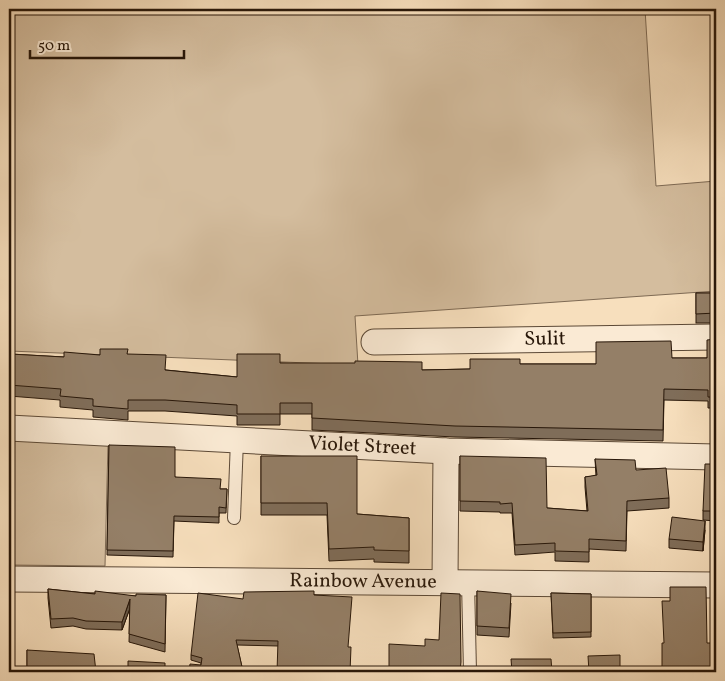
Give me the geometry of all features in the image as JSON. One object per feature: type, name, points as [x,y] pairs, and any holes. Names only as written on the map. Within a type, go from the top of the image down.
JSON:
[{"type":"street","name":"Sulit","points":[[374,342],[716,337]]},
{"type":"street","name":"Violet Street","points":[[9,428],[446,451],[716,457]]},
{"type":"street","points":[[446,451],[457,582]]},
{"type":"street","name":"Rainbow Avenue","points":[[9,579],[716,585]]},
{"type":"lane","points":[[234,518],[237,440]]},
{"type":"lane","points":[[457,582],[470,672]]},
{"type":"shaded area","points":[[9,9],[645,9],[656,186],[716,181],[716,291],[355,316],[358,365],[9,351]]},
{"type":"shaded area","points":[[9,438],[108,443],[105,566],[9,565]]},
{"type":"building","points":[[696,293],[716,293],[716,313],[696,314]]},
{"type":"building","points":[[716,339],[716,397],[708,397],[708,390],[664,389],[663,430],[455,426],[312,418],[312,403],[280,403],[280,414],[237,414],[237,405],[165,400],[128,400],[128,409],[93,406],[93,399],[60,396],[61,389],[9,385],[9,349],[10,354],[64,357],[64,352],[100,355],[100,349],[128,349],[127,354],[166,355],[165,370],[237,377],[237,354],[280,354],[280,363],[422,362],[422,370],[470,369],[470,359],[520,359],[520,364],[596,364],[596,342],[671,341],[672,358],[707,358],[707,340]]},
{"type":"building","points":[[109,445],[175,447],[175,477],[221,479],[220,489],[227,489],[226,508],[219,507],[219,517],[174,516],[173,551],[107,550]]},
{"type":"building","points":[[261,456],[357,456],[357,514],[409,518],[409,551],[374,550],[374,547],[329,549],[327,503],[261,503]]},
{"type":"building","points":[[460,456],[546,458],[547,508],[588,511],[585,477],[597,475],[595,459],[635,460],[636,470],[666,468],[669,498],[627,501],[626,541],[589,539],[589,552],[555,551],[555,543],[515,545],[512,503],[460,501]]},
{"type":"building","points":[[705,464],[716,464],[716,511],[703,511]]},
{"type":"building","points":[[672,517],[705,521],[703,542],[669,539]]},
{"type":"building","points":[[670,587],[706,587],[707,643],[716,643],[716,672],[662,672],[662,643],[664,643],[662,601],[670,601]]},
{"type":"building","points":[[48,589],[95,594],[95,591],[136,596],[136,594],[166,595],[165,644],[129,634],[130,599],[122,622],[86,621],[73,618],[51,619]]},
{"type":"building","points":[[314,591],[314,595],[352,597],[348,647],[351,647],[350,672],[277,672],[278,641],[236,640],[242,667],[241,672],[189,672],[190,664],[201,665],[202,658],[191,655],[198,593],[243,599],[244,592]]},
{"type":"building","points":[[477,591],[511,594],[509,628],[477,626]]},
{"type":"building","points":[[9,592],[12,592],[9,627]]},
{"type":"building","points":[[441,593],[460,594],[460,672],[389,672],[389,644],[425,646],[425,639],[439,640]]},
{"type":"building","points":[[551,593],[591,594],[591,632],[553,633]]},
{"type":"building","points":[[27,650],[94,654],[96,672],[60,672],[59,669],[27,670]]},
{"type":"building","points":[[620,655],[620,672],[589,672],[588,656]]},
{"type":"building","points":[[511,659],[551,659],[552,672],[512,672]]},
{"type":"building","points":[[128,661],[165,663],[165,672],[128,672]]}]
